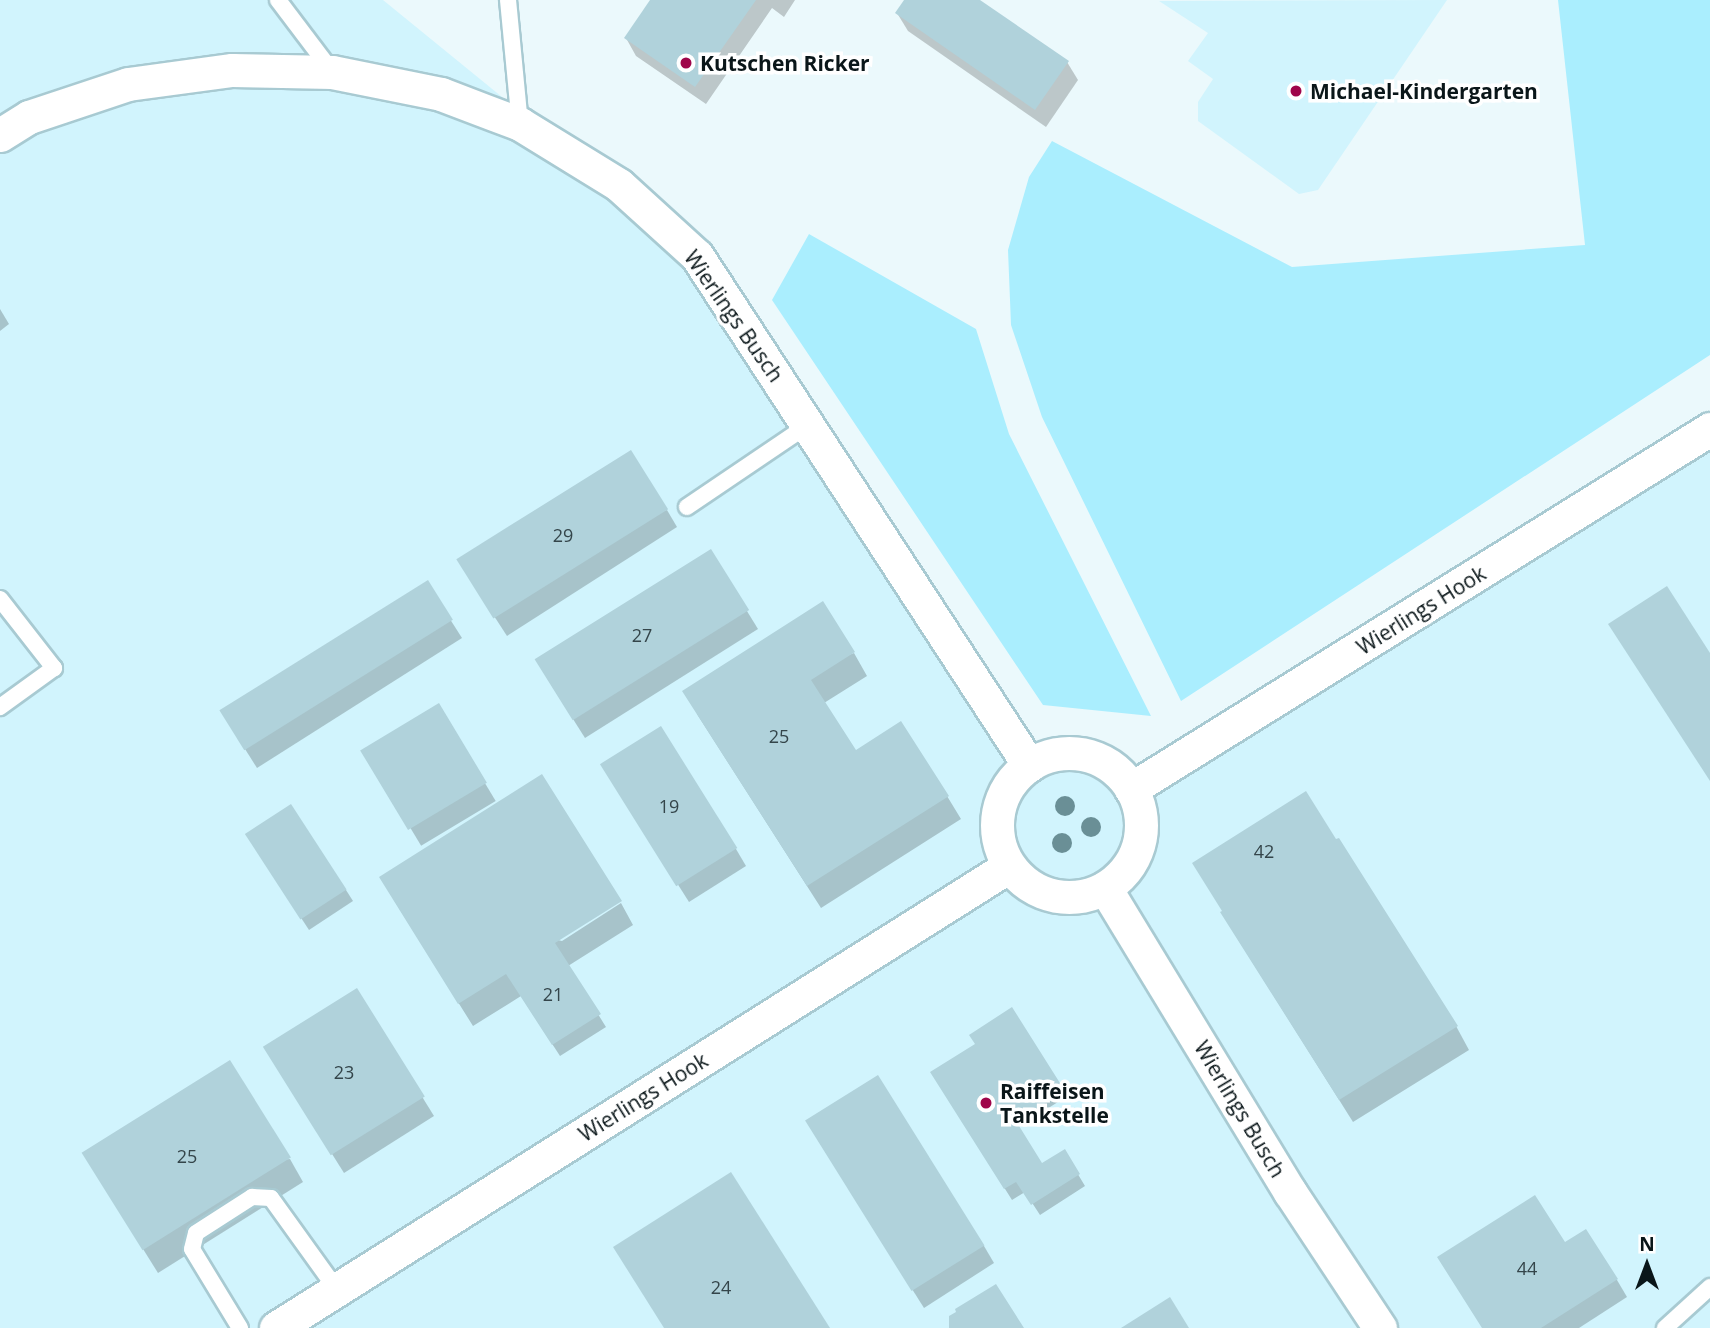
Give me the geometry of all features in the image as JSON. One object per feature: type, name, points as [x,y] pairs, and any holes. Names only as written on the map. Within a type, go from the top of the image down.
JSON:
[{"type":"street","name":"Wierlings Busch","points":[[0,135],[29,117],[128,84],[232,70],[332,72],[442,94],[520,124],[619,185],[697,256],[1029,765]]},
{"type":"street","name":"Wierlings Hook","points":[[1131,789],[1710,429]]},
{"type":"street","points":[[1070,753],[1090,756],[1109,765],[1131,789],[1140,816],[1138,844],[1126,869],[1105,888],[1080,897],[1052,896],[1028,885],[1009,866],[999,845],[996,822],[1001,800],[1012,780],[1029,765],[1048,756],[1070,753]]},
{"type":"street","name":"Wierlings Hook","points":[[276,1328],[1009,866]]},
{"type":"street","name":"Wierlings Busch","points":[[1105,888],[1290,1192],[1380,1328]]},
{"type":"lane","points":[[278,0],[332,72]]},
{"type":"lane","points":[[508,0],[520,124]]},
{"type":"lane","points":[[687,507],[808,425]]},
{"type":"lane","points":[[0,599],[54,668],[0,707]]},
{"type":"lane","points":[[240,1328],[192,1249],[196,1233],[252,1198],[271,1198],[337,1290]]},
{"type":"lane","points":[[1665,1328],[1710,1287]]},
{"type":"shaded area","points":[[0,0],[383,0],[697,256],[1029,765],[1048,756],[1070,753],[1090,756],[1109,765],[1131,789],[1710,429],[1710,1328],[0,1328]]},
{"type":"shaded area","name":"Michael-Kindergarten","points":[[1447,0],[1318,190],[1299,194],[1198,121],[1198,102],[1213,79],[1188,61],[1208,33],[1159,1]]},
{"type":"shaded area","points":[[1558,0],[1710,0],[1710,355],[1181,701],[1042,417],[1011,325],[1008,250],[1029,177],[1052,141],[1292,267],[1585,245]]},
{"type":"shaded area","points":[[809,234],[976,329],[1009,434],[1151,716],[1043,705],[772,300]]},
{"type":"building","name":"Kutschen Ricker","points":[[650,0],[756,0],[695,87],[624,38]]},
{"type":"building","points":[[904,0],[980,0],[1069,61],[1035,110],[895,13]]},
{"type":"building","points":[[631,450],[668,509],[493,619],[456,559]]},
{"type":"building","points":[[711,549],[749,610],[573,720],[535,659]]},
{"type":"building","points":[[428,580],[453,620],[244,750],[219,710]]},
{"type":"building","points":[[1667,586],[1710,653],[1710,781],[1608,624]]},
{"type":"building","points":[[823,601],[855,652],[811,680],[856,750],[901,721],[949,796],[807,886],[682,691]]},
{"type":"building","points":[[439,703],[487,783],[408,830],[360,750]]},
{"type":"building","points":[[661,726],[737,848],[676,886],[600,764]]},
{"type":"building","points":[[542,774],[622,901],[555,943],[601,1014],[552,1045],[506,974],[458,1004],[379,877]]},
{"type":"building","points":[[1306,791],[1336,839],[1339,838],[1458,1026],[1339,1100],[1192,863]]},
{"type":"building","points":[[291,804],[347,890],[300,919],[245,834]]},
{"type":"building","points":[[357,988],[425,1097],[331,1155],[263,1047]]},
{"type":"building","points":[[1012,1007],[1065,1091],[1016,1121],[1042,1163],[1065,1149],[1080,1174],[1031,1205],[1016,1182],[1004,1189],[930,1072],[975,1044],[969,1035]]},
{"type":"building","points":[[230,1060],[291,1158],[143,1250],[82,1153]]},
{"type":"building","points":[[878,1075],[985,1245],[912,1291],[805,1121]]},
{"type":"building","points":[[731,1172],[830,1328],[664,1328],[613,1247]]},
{"type":"building","points":[[1535,1195],[1565,1242],[1586,1229],[1618,1279],[1541,1328],[1482,1328],[1437,1257]]},
{"type":"building","points":[[996,1284],[1024,1328],[949,1328],[949,1316],[956,1312],[955,1309]]},
{"type":"building","points":[[1170,1297],[1189,1328],[1121,1328]]},
{"type":"place","name":"Kutschen Ricker","points":[[686,63]]},
{"type":"place","name":"Michael-Kindergarten","points":[[1296,91]]},
{"type":"place","name":"Raiffeisen Tankstelle","points":[[986,1103]]}]
